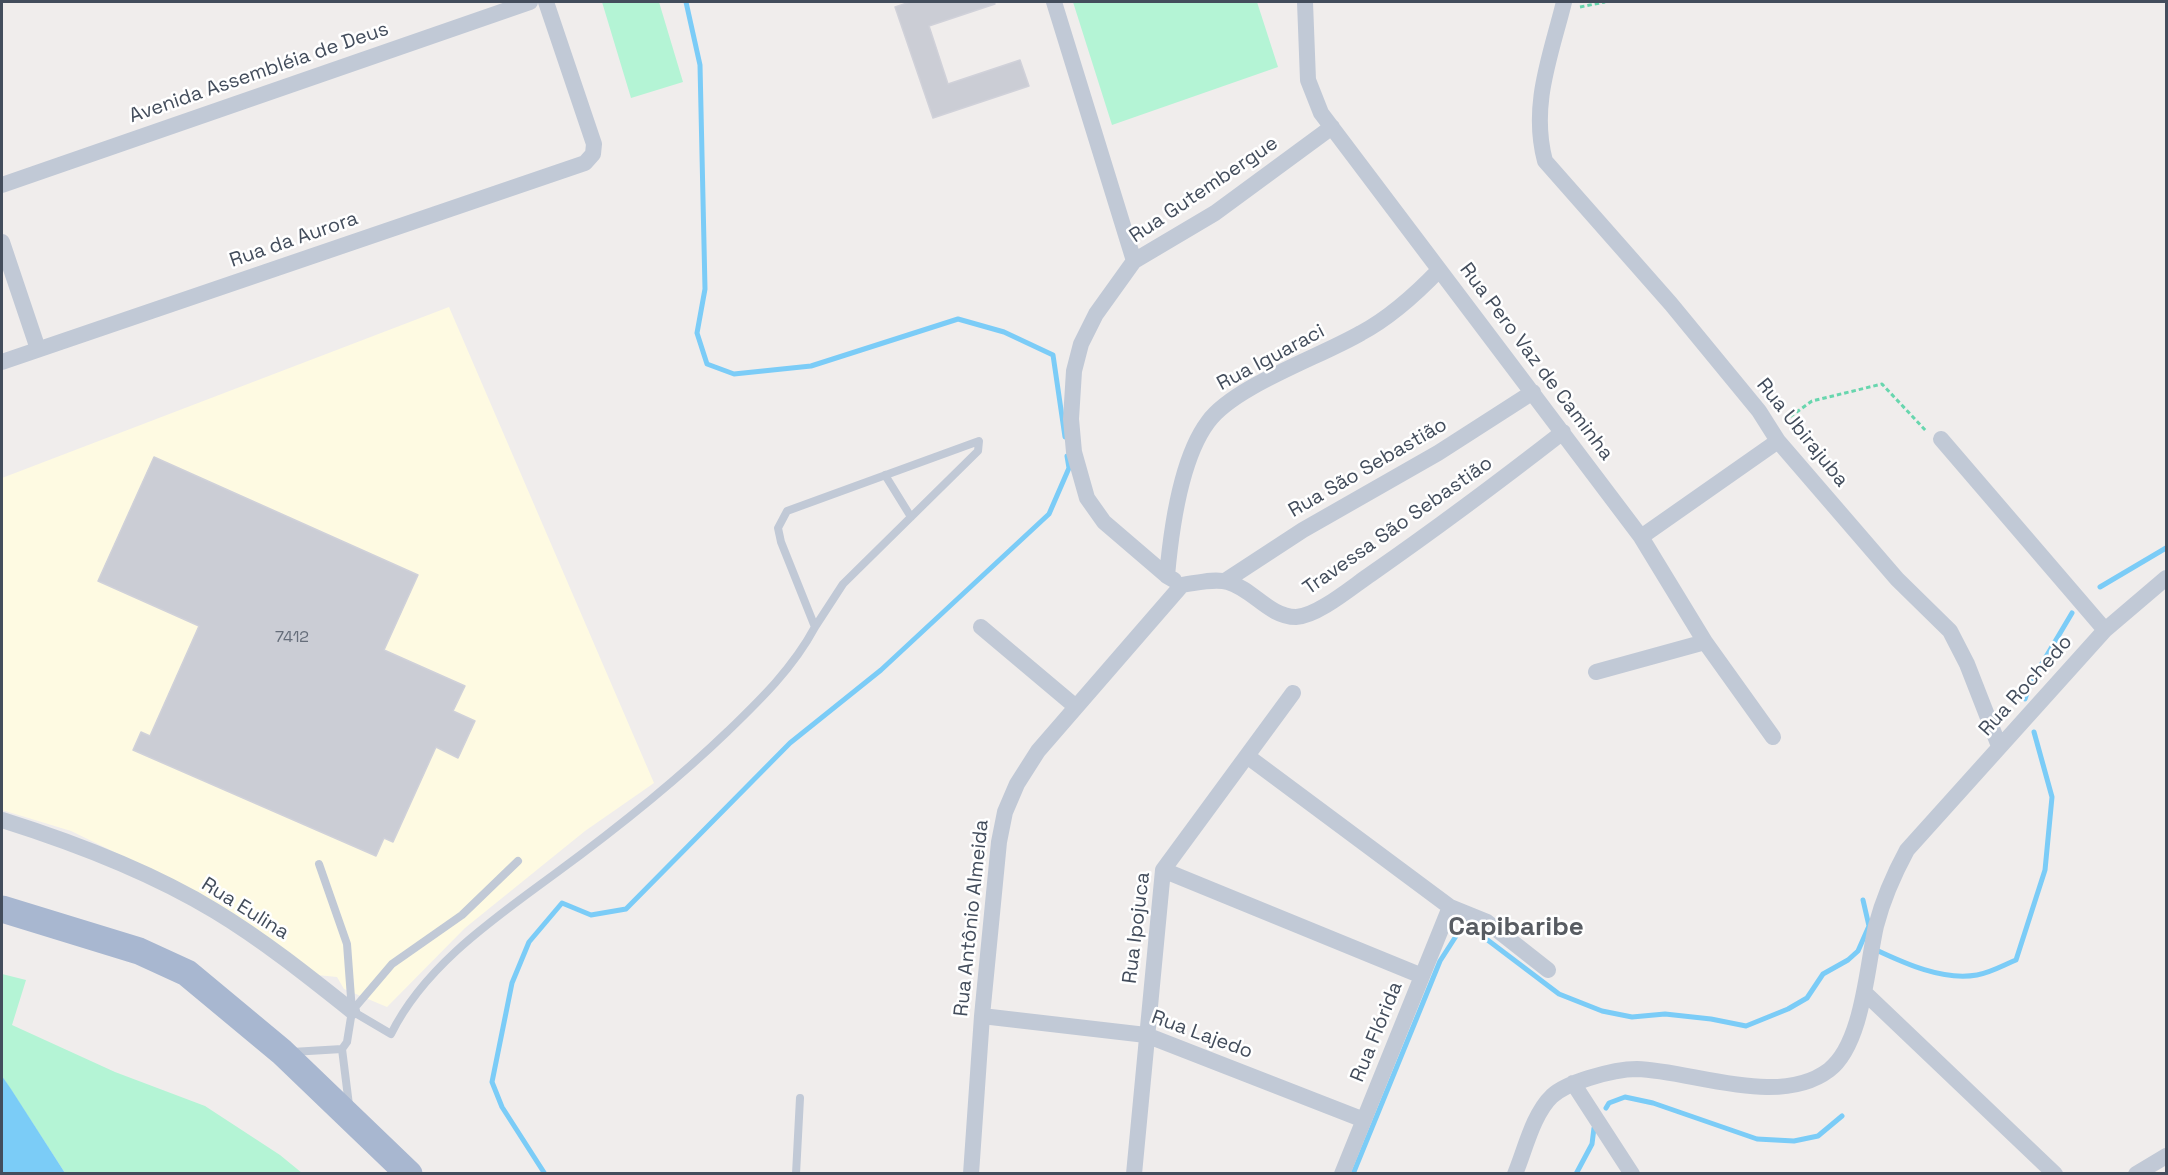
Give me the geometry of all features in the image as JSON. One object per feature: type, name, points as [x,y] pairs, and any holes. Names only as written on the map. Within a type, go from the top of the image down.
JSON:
[{"type":"main road","points":[[2,909],[162,960],[208,989],[282,1052],[408,1173]]},
{"type":"street","name":"Avenida Assembléia de Deus","points":[[2,185],[530,2]]},
{"type":"street","name":"Rua da Aurora","points":[[2,362],[585,163],[594,150],[591,135],[546,2]]},
{"type":"street","points":[[1054,2],[1134,261]]},
{"type":"street","name":"Rua Pero Vaz de Caminha","points":[[1305,2],[1310,86],[1316,103],[1641,537],[1705,642],[1773,737]]},
{"type":"street","name":"Rua Ubirajuba","points":[[1563,6],[1551,46],[1540,107],[1538,131],[1545,161],[1671,304],[1759,411],[1774,436],[1897,579],[1950,631],[1967,664],[1999,747]]},
{"type":"street","name":"Rua Gutembergue","points":[[1167,576],[1124,540],[1094,510],[1087,498],[1074,452],[1071,394],[1077,357],[1096,314],[1134,261],[1215,213],[1332,127]]},
{"type":"street","points":[[2,242],[38,349]]},
{"type":"street","name":"Rua Iguaraci","points":[[1167,576],[1173,520],[1181,490],[1196,444],[1207,423],[1220,408],[1241,393],[1363,333],[1394,313],[1439,270]]},
{"type":"street","name":"Rua São Sebastião","points":[[1225,581],[1303,530],[1438,453],[1533,392]]},
{"type":"street","name":"Travessa São Sebastião","points":[[1225,581],[1238,586],[1280,613],[1292,617],[1305,615],[1337,597],[1426,535],[1563,432]]},
{"type":"street","points":[[1641,537],[1774,436]]},
{"type":"street","points":[[1941,439],[2105,630]]},
{"type":"street","points":[[1167,576],[1182,585],[1225,581]]},
{"type":"street","name":"Rua Rochedo","points":[[1515,1173],[1543,1110],[1552,1096],[1573,1083],[1608,1071],[1636,1069],[1672,1072],[1755,1087],[1798,1084],[1829,1070],[1848,1045],[1865,993],[1875,936],[1892,877],[1923,830],[2105,630],[2166,578]]},
{"type":"street","name":"Rua Antônio Almeida","points":[[971,1173],[982,1016],[999,842],[1005,812],[1022,776],[1076,706],[1182,585]]},
{"type":"street","points":[[981,627],[1076,706]]},
{"type":"street","points":[[1596,672],[1705,642]]},
{"type":"street","name":"Rua Ipojuca","points":[[1134,1173],[1163,870],[1293,693]]},
{"type":"street","points":[[1247,756],[1450,907],[1487,922],[1548,970]]},
{"type":"street","name":"Rua Eulina","points":[[2,820],[59,838],[132,869],[215,911],[303,972],[352,1011]]},
{"type":"street","points":[[1163,870],[1422,976]]},
{"type":"street","name":"Rua Flórida","points":[[1342,1173],[1450,907]]},
{"type":"street","points":[[1865,993],[2055,1173]]},
{"type":"street","name":"Rua Lajedo","points":[[982,1016],[1146,1035],[1364,1120]]},
{"type":"street","points":[[1573,1083],[1632,1173]]},
{"type":"street","points":[[2136,1173],[2166,1157]]},
{"type":"lane","points":[[352,1011],[391,1034],[401,1013],[418,990],[450,957],[512,905],[675,781],[770,690],[803,649],[843,584],[978,451],[979,441],[787,511],[778,528],[781,542],[815,627]]},
{"type":"lane","points":[[885,475],[911,517]]},
{"type":"lane","points":[[352,1011],[392,964],[462,915],[518,861]]},
{"type":"lane","points":[[282,1052],[342,1048],[347,1042],[352,1011],[347,944],[318,864]]},
{"type":"lane","points":[[342,1048],[351,1120]]},
{"type":"lane","points":[[796,1173],[800,1098]]},
{"type":"path","points":[[1563,6],[1605,2]]},
{"type":"path","points":[[1774,436],[1812,401],[1882,384],[1923,430],[1941,439]]},
{"type":"shaded area","points":[[449,307],[654,783],[585,831],[465,928],[387,1007],[344,989],[337,977],[317,975],[135,862],[71,831],[2,810],[2,478]]},
{"type":"green space","points":[[602,2],[659,2],[683,82],[631,98]]},
{"type":"green space","points":[[1073,2],[1257,2],[1278,67],[1112,125]]},
{"type":"green space","points":[[2,974],[26,980],[12,1025],[115,1072],[205,1106],[280,1155],[302,1173],[65,1173],[2,1076]]},
{"type":"water","points":[[2,1076],[11,1089],[65,1173],[2,1173]]},
{"type":"building","points":[[910,2],[994,2],[995,4],[929,26],[948,84],[1020,60],[1029,86],[933,118],[895,7]]},
{"type":"building","points":[[154,457],[418,575],[384,650],[465,686],[453,711],[475,721],[458,758],[436,747],[393,842],[384,838],[376,856],[133,750],[141,732],[150,736],[199,626],[98,581]]},
{"type":"waterway","points":[[686,2],[700,65],[705,289],[697,333],[707,364],[734,374],[811,366],[958,319],[1004,332],[1053,355],[1065,437]]},
{"type":"waterway","points":[[545,1174],[502,1107],[492,1082],[512,983],[529,942],[562,903],[591,915],[626,909],[790,743],[881,670],[1049,514],[1069,468],[1067,456]]},
{"type":"waterway","points":[[2100,587],[2166,548]]},
{"type":"waterway","points":[[2025,699],[2031,682],[2072,613]]},
{"type":"waterway","points":[[1874,949],[1924,969],[1950,975],[1982,974],[2016,960],[2045,870],[2052,797],[2034,732]]},
{"type":"waterway","points":[[1353,1174],[1440,961],[1458,933],[1465,930],[1481,935],[1559,994],[1602,1011],[1632,1017],[1665,1014],[1746,1026],[1788,1009],[1807,998],[1823,974],[1848,960],[1858,951],[1869,926],[1863,900]]},
{"type":"waterway","points":[[1606,1108],[1609,1103],[1625,1097],[1653,1103],[1757,1139],[1794,1141],[1818,1136],[1842,1116]]},
{"type":"waterway","points":[[1576,1174],[1592,1144],[1594,1128]]},
{"type":"district","name":"Capibaribe","points":[[1516,928]]}]
